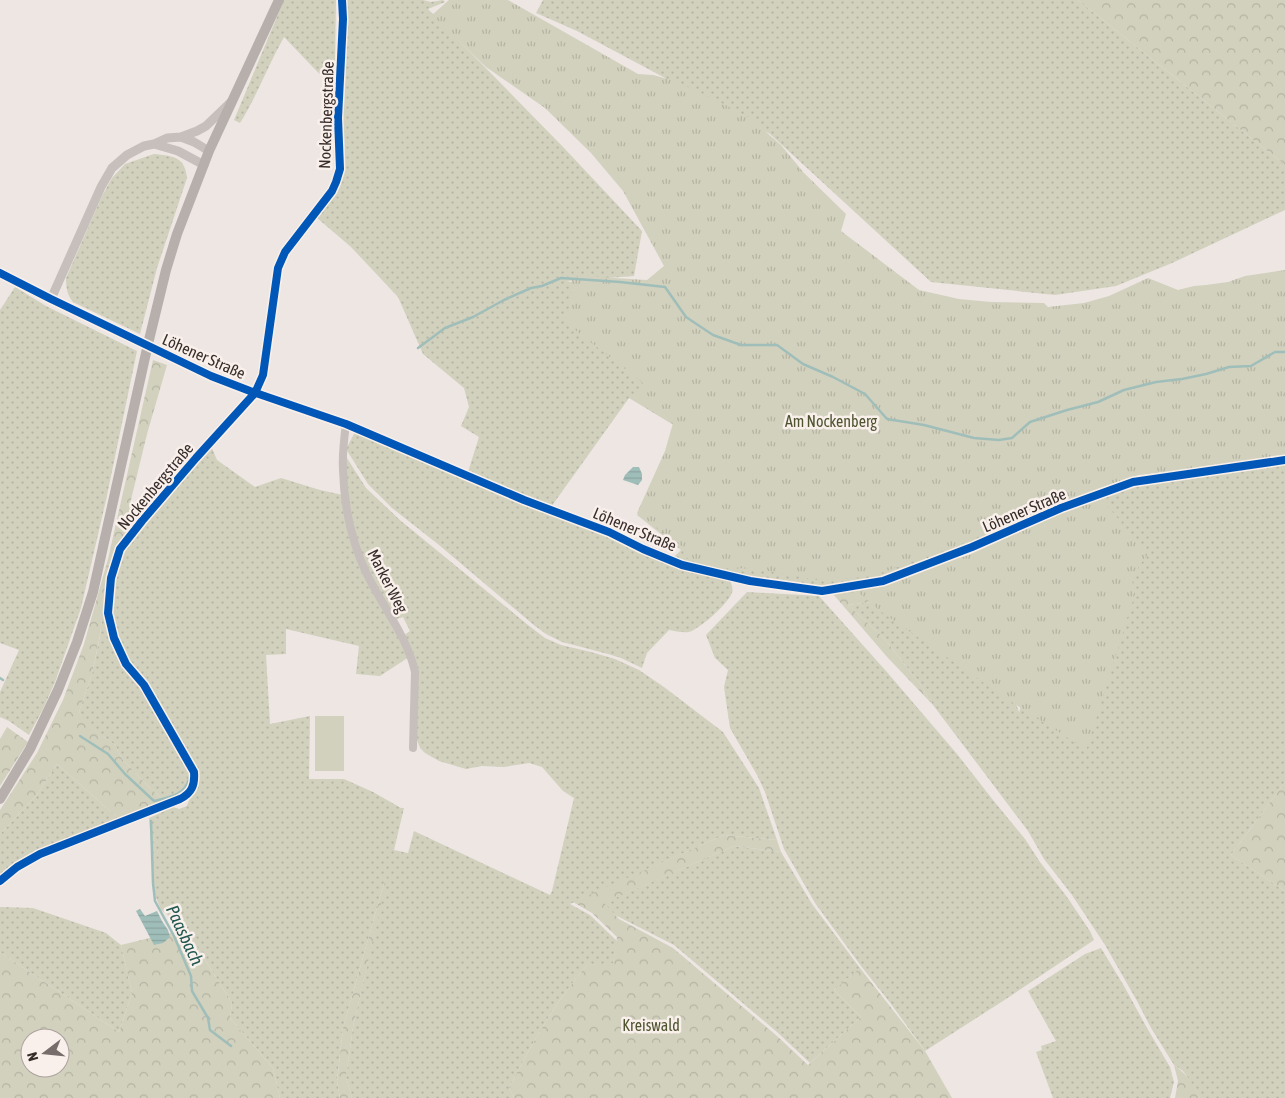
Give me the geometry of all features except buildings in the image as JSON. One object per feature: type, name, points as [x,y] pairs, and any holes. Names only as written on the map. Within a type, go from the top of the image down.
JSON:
[{"type":"main road","name":"Nockenbergstraße","points":[[0,799],[30,749],[58,690],[77,642],[94,592],[148,344],[177,234],[209,151],[279,0]]},
{"type":"street","name":"Nockenbergstraße","points":[[0,881],[17,867],[40,854],[173,802],[190,792],[193,786],[194,772],[144,685],[126,664],[114,638],[108,612],[111,578],[120,549],[196,458],[255,393],[263,375],[278,268],[285,252],[332,191],[340,169],[338,118],[343,19],[342,0]]},
{"type":"street","points":[[51,299],[101,187],[112,168],[126,155],[144,146],[167,138],[181,137],[206,126],[232,101]]},
{"type":"street","points":[[181,137],[209,151]]},
{"type":"street","points":[[154,144],[178,151],[204,165]]},
{"type":"street","name":"Löhener Straße","points":[[0,273],[211,376],[346,424],[524,500],[609,532],[643,550],[682,565],[750,581],[822,591],[883,581],[972,547],[1061,508],[1133,482],[1285,460]]},
{"type":"street","name":"Marker Weg","points":[[346,424],[343,469],[348,511],[355,543],[365,570],[403,639],[414,667],[413,748]]},
{"type":"green space","points":[[284,0],[336,0],[333,88],[284,37],[240,123],[234,120]]},
{"type":"green space","points":[[345,0],[423,0],[431,2],[443,0],[445,2],[428,9],[642,231],[634,276],[567,281],[655,304],[997,494],[1015,523],[975,543],[888,575],[870,580],[822,587],[729,573],[672,559],[681,550],[637,515],[653,482],[751,472],[629,398],[551,507],[468,472],[479,437],[461,426],[469,407],[464,388],[423,354],[398,297],[351,247],[316,217],[334,193],[341,122]]},
{"type":"green space","name":"Am Nockenberg","points":[[449,0],[508,0],[638,74],[653,75],[675,81],[750,118],[781,145],[804,173],[846,214],[841,231],[919,290],[959,299],[1044,303],[1048,307],[1084,303],[1109,296],[1148,278],[1178,290],[1285,270],[1285,456],[1139,475],[1064,503],[1056,504],[961,544],[884,572],[863,577],[817,580],[762,570],[718,568],[701,564],[683,556],[684,548],[637,513],[665,451],[673,423],[632,399],[643,383],[565,322],[571,300],[572,279],[582,276],[647,280],[664,266],[623,191],[591,153],[545,108],[486,67],[432,15]]},
{"type":"green space","points":[[543,0],[1078,0],[1285,165],[1285,210],[1172,263],[1116,286],[1055,295],[931,282],[770,134],[577,31],[536,13]]},
{"type":"green space","points":[[1078,0],[1285,0],[1285,165]]},
{"type":"green space","points":[[154,154],[176,158],[184,165],[187,178],[157,268],[140,334],[73,302],[67,291],[66,278],[102,196],[112,178],[125,164]]},
{"type":"green space","points":[[15,287],[46,306],[137,351],[81,608],[55,682],[29,735],[0,717],[0,692],[19,650],[0,643],[0,310]]},
{"type":"green space","points":[[153,360],[167,365],[147,434],[129,508],[155,496],[134,521],[117,546],[110,565],[100,635],[92,674],[79,712],[85,723],[115,745],[122,759],[165,801],[119,819],[57,764],[36,796],[0,834],[0,810],[37,753],[63,700],[84,644],[108,559]]},
{"type":"green space","points":[[355,432],[589,527],[681,569],[730,580],[732,593],[706,622],[694,630],[684,632],[669,630],[647,653],[642,668],[621,658],[562,642],[535,626],[392,508],[368,484],[346,449]]},
{"type":"green space","points":[[211,446],[217,460],[255,487],[281,478],[343,495],[351,537],[359,562],[409,657],[380,676],[356,674],[359,646],[286,629],[286,654],[266,655],[270,724],[310,716],[309,779],[344,779],[404,808],[394,850],[408,853],[414,831],[550,895],[574,798],[563,791],[542,767],[529,763],[504,767],[482,766],[466,769],[439,761],[420,748],[415,730],[417,669],[403,636],[410,631],[403,617],[394,620],[363,562],[349,509],[345,455],[366,488],[401,521],[545,638],[561,645],[615,659],[639,670],[723,732],[759,788],[777,840],[724,835],[570,904],[590,915],[617,941],[613,964],[587,965],[575,979],[535,1040],[509,1088],[514,1098],[352,1098],[346,1077],[353,1027],[386,880],[343,1028],[337,1081],[340,1098],[280,1098],[273,1068],[230,1018],[232,1003],[186,929],[161,910],[155,895],[149,818],[173,807],[179,809],[187,806],[198,782],[194,763],[146,683],[127,661],[116,637],[113,612],[114,578],[123,550],[143,522]]},
{"type":"green space","points":[[1285,464],[1285,782],[1231,855],[1285,891],[1285,1098],[1200,1098],[1183,1071],[1174,1065],[1105,945],[1072,895],[1044,859],[1028,831],[883,637],[848,605],[893,599],[933,581],[938,565],[957,557],[962,561],[1019,712],[1083,504],[1135,484]]},
{"type":"green space","points":[[1099,496],[1148,554],[1132,580],[1135,594],[1086,751],[883,613],[856,589],[866,589],[884,584],[971,554]]},
{"type":"green space","points":[[938,565],[933,581],[893,599],[848,605],[883,637],[920,684],[933,705],[888,658],[833,594],[884,585]]},
{"type":"green space","points":[[747,592],[819,596],[957,754],[1025,839],[1067,897],[1094,940],[925,1051],[815,903],[784,849],[765,792],[730,728],[724,687],[728,670],[715,658],[706,635]]},
{"type":"green space","points":[[103,609],[108,634],[118,659],[127,673],[143,689],[189,769],[190,782],[186,791],[165,801],[122,759],[115,745],[84,723],[79,712],[92,674],[100,636]]},
{"type":"green space","points":[[315,716],[344,716],[344,771],[315,771]]},
{"type":"green space","points":[[7,727],[28,742],[0,786],[0,739]]},
{"type":"green space","points":[[57,764],[119,819],[42,850],[13,866],[0,876],[0,834],[36,796]]},
{"type":"green space","points":[[1285,782],[1285,891],[1231,855]]},
{"type":"green space","name":"Kreiswald","points":[[724,835],[777,840],[781,852],[734,846],[604,903],[619,919],[673,948],[777,1036],[808,1065],[861,1017],[834,990],[860,968],[925,1051],[952,1098],[514,1098],[509,1088],[535,1040],[575,979],[587,965],[613,963],[617,937],[592,913],[573,902]]},
{"type":"green space","points":[[734,846],[781,852],[812,904],[860,968],[834,990],[861,1017],[810,1063],[777,1032],[674,945],[615,915],[603,903]]},
{"type":"green space","points":[[388,874],[353,1027],[346,1077],[352,1098],[340,1098],[337,1082],[343,1028]]},
{"type":"green space","points":[[0,907],[33,908],[106,933],[121,945],[132,993],[119,1032],[0,952]]},
{"type":"green space","points":[[186,929],[232,1003],[230,1018],[273,1068],[280,1098],[0,1098],[0,952],[119,1032],[132,993],[121,945]]},
{"type":"green space","points":[[1101,948],[1170,1067],[1174,1082],[1170,1098],[1053,1098],[1036,1052],[1042,1050],[1041,1046],[1056,1041],[1028,991],[1085,954]]},
{"type":"green space","points":[[1174,1065],[1183,1072],[1200,1098],[1175,1098],[1178,1081]]},
{"type":"water","points":[[633,467],[639,467],[642,474],[642,480],[638,485],[623,480]]},
{"type":"water","points":[[140,909],[145,916],[157,911],[170,937],[163,943],[154,945],[136,911]]},
{"type":"waterway","points":[[418,348],[445,328],[473,317],[531,288],[542,286],[561,278],[665,287],[686,317],[713,335],[741,345],[777,345],[803,364],[865,394],[887,419],[924,425],[974,438],[999,440],[1012,438],[1030,422],[1098,402],[1124,390],[1156,382],[1206,374],[1229,367],[1251,366],[1275,352],[1285,352]]},
{"type":"waterway","name":"Paasbach","points":[[80,736],[108,754],[125,774],[154,801],[180,792],[187,785],[189,779]]},
{"type":"waterway","name":"Paasbach","points":[[151,821],[155,901],[174,936],[191,976],[192,991],[208,1018],[210,1030],[231,1046]]},
{"type":"cycle path","points":[[0,881],[17,867],[40,854],[180,799],[192,788],[194,772],[144,685],[126,664],[114,638],[108,613],[111,578],[120,549],[196,458],[255,393],[263,375],[278,268],[285,252],[332,191],[340,169],[338,118],[343,19],[342,0]]},
{"type":"cycle path","points":[[0,273],[211,376],[346,424],[524,500],[609,532],[682,565],[750,581],[822,591],[883,581],[972,547],[1061,508],[1133,482],[1285,460]]}]
